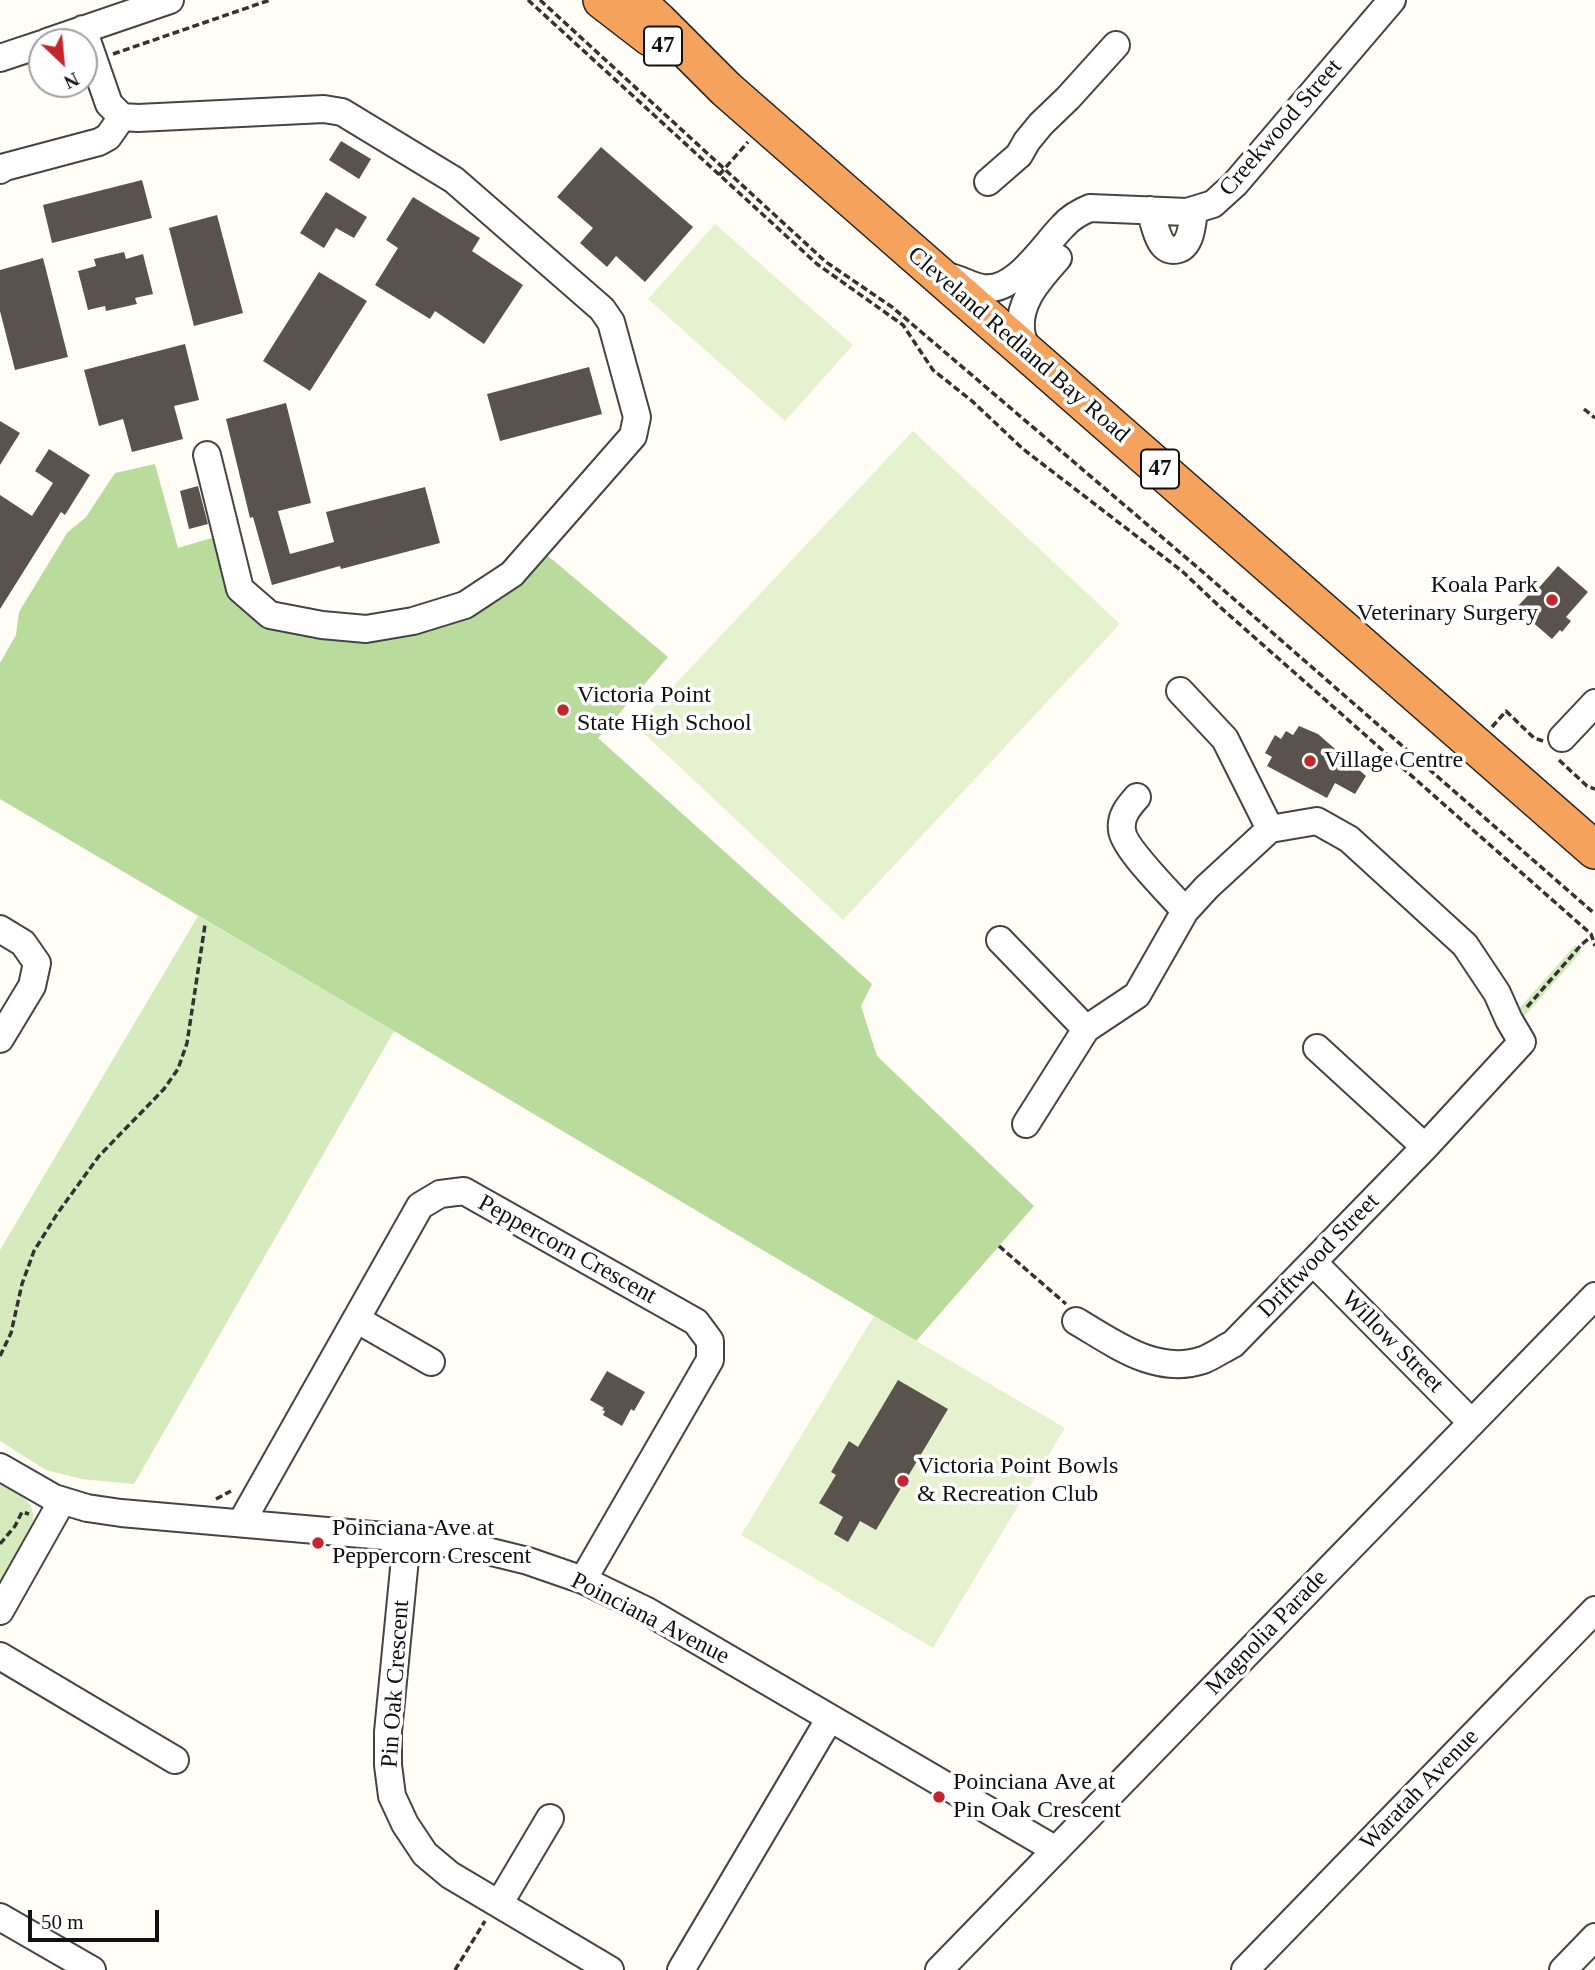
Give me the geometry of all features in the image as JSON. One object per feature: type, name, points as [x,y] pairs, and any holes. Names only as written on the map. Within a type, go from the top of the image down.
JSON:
[{"type":"highway","name":"Cleveland Redland Bay Road","points":[[602,0],[640,30],[726,89]]},
{"type":"highway","name":"Cleveland Redland Bay Road","points":[[635,0],[765,124],[1595,850]]},
{"type":"street","points":[[86,28],[170,0]]},
{"type":"street","name":"Creekwood Street","points":[[935,274],[957,278],[983,288],[993,288],[1025,270],[1064,224],[1090,208],[1187,212],[1213,204],[1236,184],[1392,0]]},
{"type":"street","points":[[988,182],[1019,155],[1041,124],[1069,98],[1116,45]]},
{"type":"street","points":[[0,58],[28,49]]},
{"type":"street","points":[[98,72],[110,104],[122,117],[151,118],[324,109],[342,112],[454,180],[602,309],[611,322],[637,417],[633,436],[512,574],[466,605],[413,621],[366,629],[323,625],[270,615],[240,589],[207,455]]},
{"type":"street","points":[[0,170],[99,142],[108,137],[122,117]]},
{"type":"street","points":[[1030,357],[1022,337],[1021,321],[1024,306],[1033,287],[1088,224],[1105,209]]},
{"type":"street","points":[[1150,210],[1159,238],[1164,247],[1171,250],[1181,248],[1188,241],[1194,210]]},
{"type":"street","points":[[1181,691],[1225,738],[1270,829]]},
{"type":"street","points":[[1557,744],[1595,703]]},
{"type":"street","points":[[1137,797],[1125,810],[1121,830],[1129,847],[1185,911]]},
{"type":"street","points":[[1026,1124],[1086,1029],[1136,995],[1185,911],[1207,887],[1270,829],[1317,821],[1349,839],[1465,945],[1497,993],[1522,1042]]},
{"type":"street","points":[[0,929],[23,943],[37,962],[32,986],[0,1039]]},
{"type":"street","points":[[1000,940],[1086,1029]]},
{"type":"street","name":"Driftwood Street","points":[[1076,1321],[1140,1358],[1173,1365],[1203,1360],[1233,1344],[1425,1147],[1522,1042]]},
{"type":"street","points":[[1317,1048],[1425,1147]]},
{"type":"street","name":"Peppercorn Crescent","points":[[241,1522],[420,1206],[440,1194],[464,1191],[695,1322],[710,1341],[710,1360],[583,1580]]},
{"type":"street","name":"Willow Street","points":[[1313,1262],[1471,1422]]},
{"type":"street","name":"Magnolia Parade","points":[[939,1970],[1595,1296]]},
{"type":"street","points":[[356,1319],[431,1362]]},
{"type":"street","name":"Poinciana Avenue","points":[[0,1467],[62,1501],[87,1508],[407,1538],[471,1547],[528,1561],[583,1580],[647,1611],[1056,1850]]},
{"type":"street","points":[[0,1611],[62,1501]]},
{"type":"street","name":"Pin Oak Crescent","points":[[407,1538],[388,1731],[392,1796],[405,1824],[425,1854],[450,1875],[610,1970]]},
{"type":"street","name":"Waratah Avenue","points":[[1245,1970],[1595,1610]]},
{"type":"street","points":[[0,1656],[175,1760]]},
{"type":"street","points":[[681,1970],[830,1718]]},
{"type":"street","points":[[498,1903],[550,1818]]},
{"type":"street","points":[[0,1917],[92,1970]]},
{"type":"street","points":[[1563,1970],[1595,1937]]},
{"type":"path","points":[[98,60],[270,0]]},
{"type":"path","points":[[528,0],[817,264],[903,325],[933,370],[972,401],[1023,449],[1182,570],[1220,607],[1593,934],[1595,946]]},
{"type":"path","points":[[540,0],[825,262],[892,307],[1595,914]]},
{"type":"path","points":[[719,175],[765,124]]},
{"type":"path","points":[[1584,409],[1595,418]]},
{"type":"path","points":[[1476,746],[1506,711],[1534,738],[1557,744],[1558,760],[1587,786],[1595,789]]},
{"type":"path","points":[[0,1356],[11,1333],[22,1284],[34,1251],[99,1156],[164,1089],[178,1069],[187,1043],[205,925]]},
{"type":"path","points":[[1522,1042],[1518,1018],[1593,934]]},
{"type":"path","points":[[999,1246],[1066,1303],[1076,1321]]},
{"type":"path","points":[[215,1499],[231,1491]]},
{"type":"path","points":[[0,1544],[15,1526],[22,1512],[32,1516]]},
{"type":"path","points":[[456,1970],[498,1903]]},
{"type":"green space","points":[[715,224],[853,345],[785,421],[648,299]]},
{"type":"green space","points":[[913,431],[1120,624],[843,920],[636,726]]},
{"type":"green space","points":[[155,464],[178,548],[215,537],[227,597],[263,627],[363,643],[420,634],[470,618],[519,585],[547,555],[668,657],[598,738],[872,984],[861,1006],[877,1056],[1034,1206],[916,1341],[0,799],[0,663],[16,635],[19,612],[67,533],[86,517],[115,473]]},
{"type":"green space","points":[[198,916],[394,1031],[134,1484],[82,1479],[46,1470],[0,1441],[0,1250]]},
{"type":"green space","points":[[1575,945],[1582,951],[1522,1019],[1517,1011]]},
{"type":"green space","name":"Victoria Point Bowls & Recreation Club","points":[[874,1316],[1065,1428],[933,1648],[741,1535]]},
{"type":"green space","points":[[0,1484],[26,1500],[33,1511],[33,1518],[32,1527],[0,1582]]},
{"type":"building","points":[[341,141],[371,159],[359,179],[329,160]]},
{"type":"building","points":[[601,147],[693,227],[645,282],[616,256],[607,267],[580,243],[593,228],[557,197]]},
{"type":"building","points":[[142,180],[152,218],[52,243],[43,205]]},
{"type":"building","points":[[326,192],[367,217],[354,238],[336,228],[324,248],[300,233]]},
{"type":"building","points":[[413,197],[480,238],[472,251],[523,285],[484,344],[435,311],[430,319],[375,285],[398,248],[386,240]]},
{"type":"building","points":[[217,215],[243,313],[194,326],[169,228]]},
{"type":"building","points":[[124,252],[126,259],[143,254],[153,294],[135,298],[137,304],[106,311],[105,306],[88,310],[78,271],[96,266],[94,259]]},
{"type":"building","points":[[43,258],[68,357],[15,370],[0,311],[0,270]]},
{"type":"building","points":[[319,272],[367,301],[310,391],[263,361]]},
{"type":"building","points":[[185,344],[199,400],[174,406],[183,439],[132,452],[123,419],[99,426],[84,370]]},
{"type":"building","points":[[589,367],[602,414],[500,441],[487,394]]},
{"type":"building","points":[[286,403],[311,503],[278,511],[290,554],[334,542],[326,512],[425,487],[440,543],[272,585],[253,517],[250,518],[226,419]]},
{"type":"building","points":[[0,421],[20,433],[0,465]]},
{"type":"building","points":[[49,449],[90,475],[65,515],[61,512],[0,609],[0,495],[32,516],[53,483],[35,471]]},
{"type":"building","points":[[198,486],[208,524],[189,529],[180,491]]},
{"type":"building","name":"Koala Park Veterinary Surgery","points":[[1558,566],[1588,592],[1566,617],[1571,621],[1552,639],[1516,608],[1534,589],[1536,591]]},
{"type":"building","name":"Village Centre","points":[[1299,726],[1318,734],[1366,776],[1355,794],[1335,783],[1327,798],[1267,766],[1272,757],[1265,753],[1275,735],[1281,739],[1286,731],[1293,735]]},
{"type":"building","points":[[607,1371],[645,1392],[622,1426],[603,1415],[604,1408],[590,1400]]},
{"type":"building","points":[[898,1380],[948,1409],[876,1530],[860,1521],[848,1542],[834,1534],[843,1517],[819,1503],[836,1475],[831,1472],[849,1441],[858,1447]]},
{"type":"place","name":"Koala Park Veterinary Surgery","points":[[1552,600]]},
{"type":"place","name":"Victoria Point State High School","points":[[563,710]]},
{"type":"place","name":"Village Centre","points":[[1310,761]]},
{"type":"place","name":"Victoria Point Bowls & Recreation Club","points":[[903,1481]]},
{"type":"place","name":"Poinciana Ave at Peppercorn Crescent","points":[[318,1543]]},
{"type":"place","name":"Poinciana Ave at Pin Oak Crescent","points":[[939,1797]]}]
